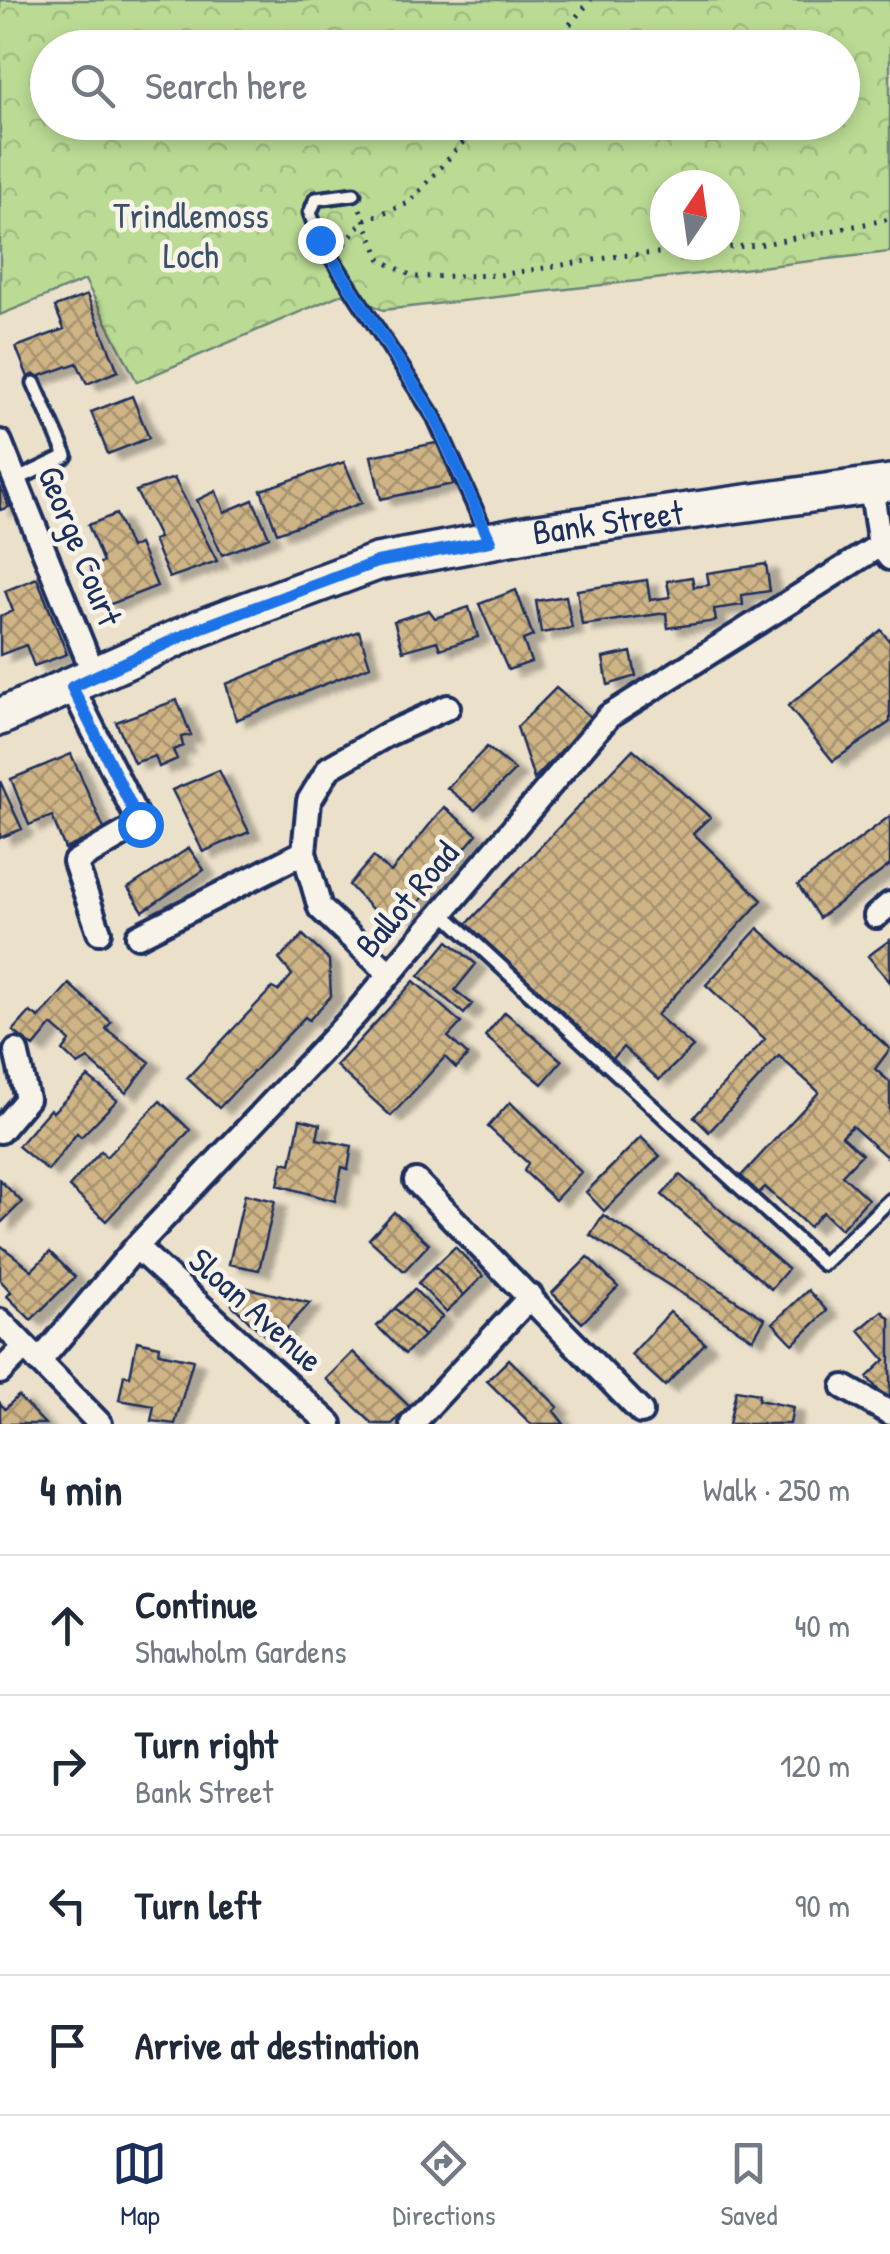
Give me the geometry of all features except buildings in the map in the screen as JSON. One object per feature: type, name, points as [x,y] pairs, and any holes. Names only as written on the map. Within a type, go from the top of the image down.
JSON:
[{"type":"main road","name":"Bank Street","points":[[0,717],[200,628],[377,562],[490,541],[881,485]]},
{"type":"street","name":"George Court","points":[[0,442],[84,682],[140,824],[75,862],[99,932]]},
{"type":"street","points":[[881,485],[885,551]]},
{"type":"street","name":"Ballot Road","points":[[0,1372],[32,1354],[390,974],[608,716],[885,551]]},
{"type":"street","points":[[390,974],[320,908],[304,852],[309,801],[330,768],[388,734],[448,708]]},
{"type":"street","points":[[138,936],[304,852]]},
{"type":"street","points":[[0,1131],[27,1099],[16,1051]]},
{"type":"street","points":[[416,1181],[640,1412]]},
{"type":"street","name":"Sloan Avenue","points":[[136,1247],[330,1424]]},
{"type":"street","points":[[412,1424],[531,1296]]},
{"type":"street","points":[[0,1321],[100,1424]]},
{"type":"street","points":[[844,1387],[890,1413]]},
{"type":"lane","points":[[354,194],[316,199],[310,213],[333,258],[434,416],[490,541]]},
{"type":"lane","points":[[16,480],[66,456],[34,383]]},
{"type":"lane","points":[[442,912],[823,1264],[890,1200]]},
{"type":"path","points":[[564,30],[591,0]]},
{"type":"path","points":[[333,258],[364,220],[409,203],[465,140]]},
{"type":"path","points":[[354,194],[381,260],[414,277],[500,275],[620,256],[759,246],[890,219]]},
{"type":"green space","name":"Trindlemoss Loch","points":[[0,0],[890,0],[890,252],[383,310],[346,292],[137,382],[85,280],[0,315]]},
{"type":"route","points":[[140,824],[72,687],[200,628],[377,562],[490,541],[434,416],[320,240]]}]
